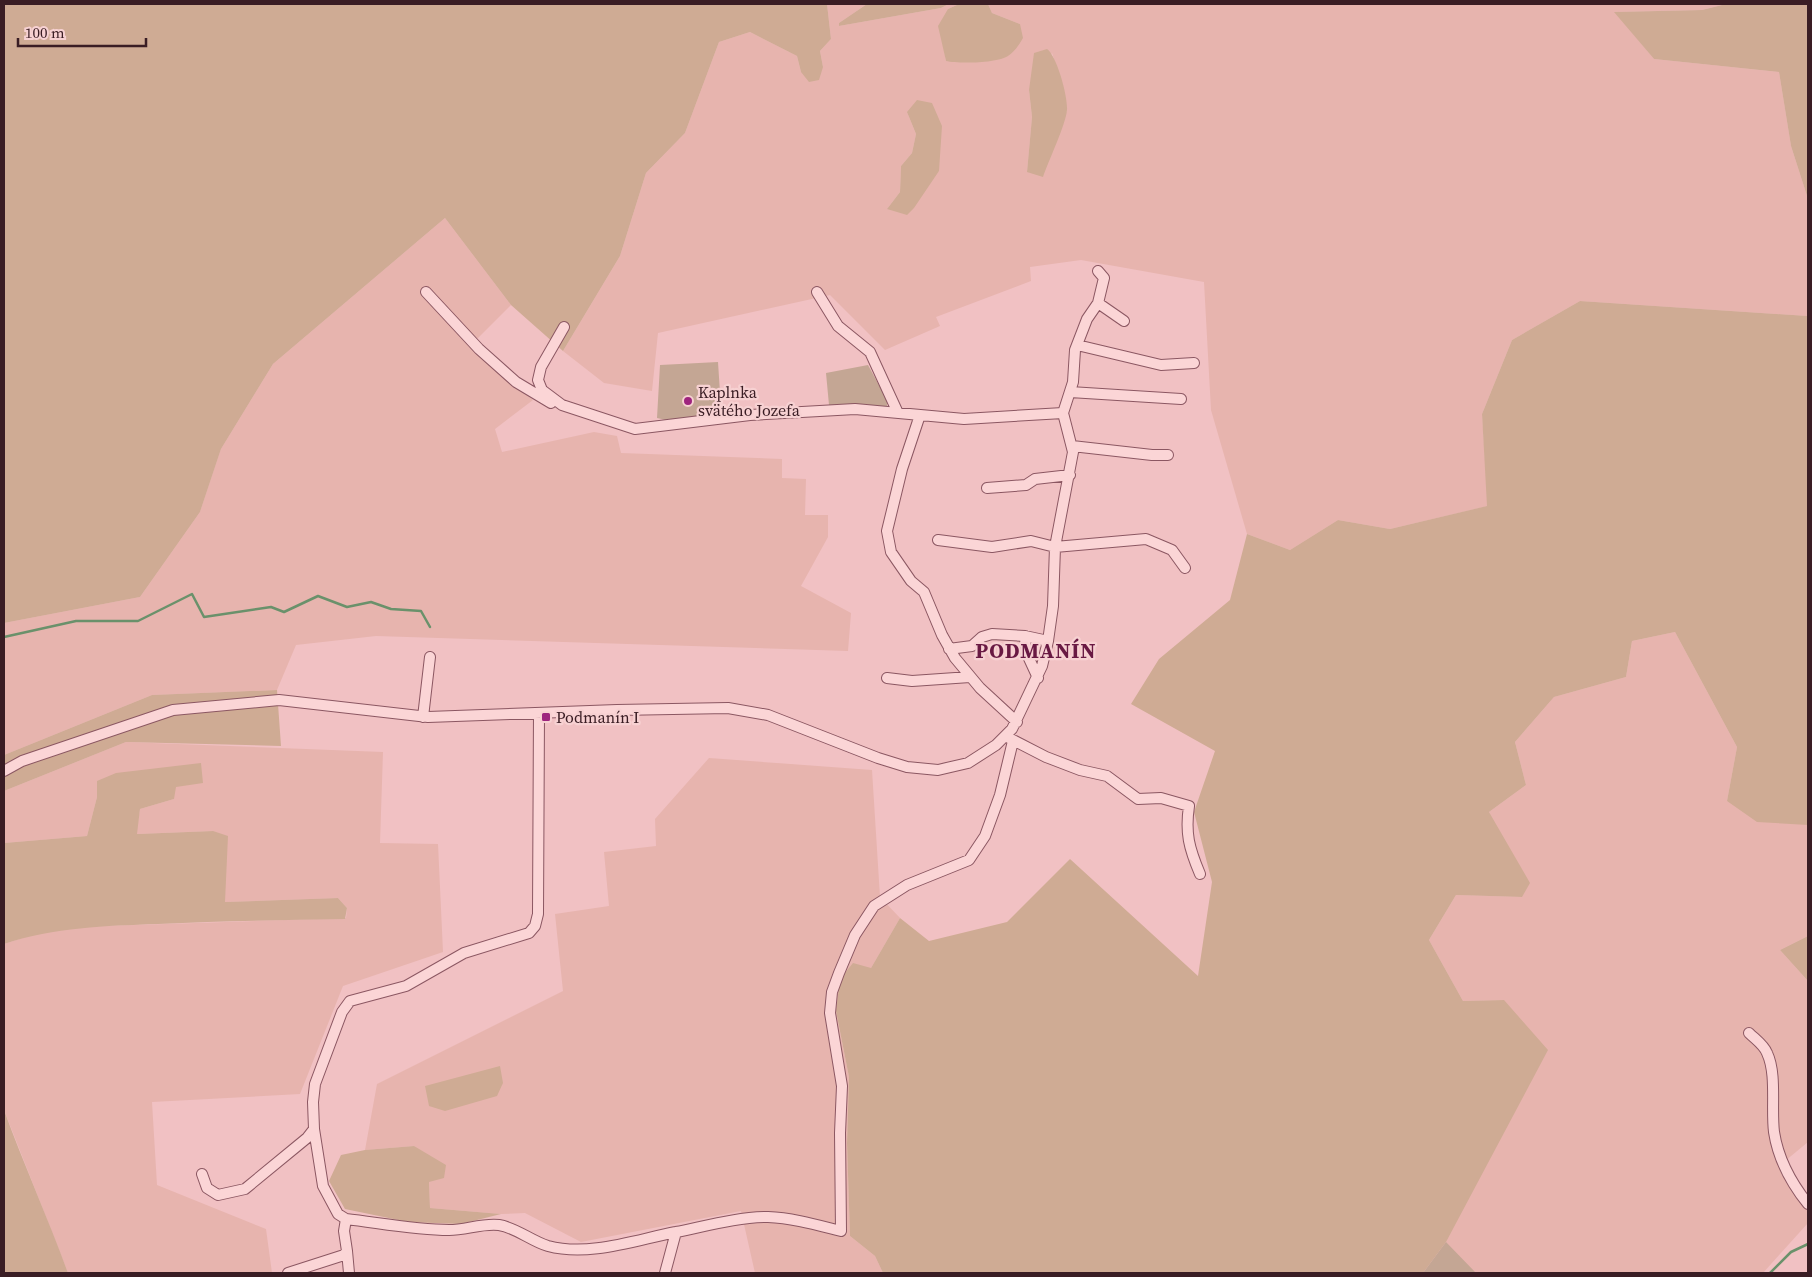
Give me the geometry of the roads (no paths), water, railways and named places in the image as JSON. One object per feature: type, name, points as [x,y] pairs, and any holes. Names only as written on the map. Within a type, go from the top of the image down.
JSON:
[{"type":"street","points":[[539,713],[538,914],[535,926],[529,933],[464,953],[406,986],[350,1001],[342,1012],[315,1084],[313,1102],[314,1129],[323,1186],[338,1214],[346,1219],[429,1229],[451,1230],[498,1225],[516,1230],[546,1245],[583,1250],[746,1218],[768,1217],[788,1219],[841,1231],[840,1133],[842,1086],[830,1014],[832,992],[855,935],[874,906],[907,885],[969,860],[985,836],[1000,795],[1010,738],[1038,678],[1048,641],[1053,606],[1055,547],[1070,475],[1072,446],[1063,412],[1074,382],[1077,345],[1087,318],[1098,304],[1104,278],[1098,271]]},
{"type":"street","points":[[426,292],[479,349],[516,382],[548,402],[635,429],[750,415],[855,409],[964,419],[1063,412]]},
{"type":"street","points":[[817,292],[838,326],[870,352],[898,413]]},
{"type":"street","points":[[1098,304],[1124,320]]},
{"type":"street","points":[[562,405],[542,390],[538,380],[541,367],[564,327]]},
{"type":"street","points":[[1077,345],[1161,365],[1194,363]]},
{"type":"street","points":[[1070,392],[1181,399]]},
{"type":"street","points":[[920,415],[902,469],[888,531],[891,552],[911,581],[924,592],[949,649],[970,677],[1016,722]]},
{"type":"street","points":[[1072,446],[1168,455]]},
{"type":"street","points":[[987,488],[1026,484],[1035,479],[1070,475]]},
{"type":"street","points":[[938,540],[992,547],[1031,541],[1055,547],[1146,539],[1172,550],[1185,568]]},
{"type":"street","points":[[949,649],[972,646],[982,637],[992,634],[1025,636],[1048,641]]},
{"type":"street","points":[[1025,636],[1026,652],[1038,678]]},
{"type":"street","points":[[423,717],[430,657]]},
{"type":"street","points":[[887,678],[912,681],[970,677]]},
{"type":"street","points":[[4,771],[22,761],[173,710],[279,700],[423,717],[670,708],[744,710],[780,720],[893,763],[938,770],[956,767],[972,761],[1010,738]]},
{"type":"street","points":[[1010,738],[1080,770],[1107,776],[1138,799],[1161,798],[1189,806],[1186,826],[1190,849],[1200,874]]},
{"type":"street","points":[[1749,1033],[1766,1051],[1773,1070],[1771,1092],[1776,1140],[1792,1182],[1808,1204]]},
{"type":"street","points":[[202,1174],[207,1188],[218,1195],[245,1189],[308,1138],[314,1129]]},
{"type":"street","points":[[346,1219],[344,1231],[350,1273]]},
{"type":"street","points":[[665,1273],[676,1232]]},
{"type":"street","points":[[288,1273],[338,1258],[347,1251]]},
{"type":"waterway","points":[[4,637],[76,621],[138,621],[192,594],[204,617],[271,607],[284,612],[318,596],[347,607],[371,602],[391,609],[421,611],[430,627]]},
{"type":"waterway","points":[[1770,1273],[1791,1252],[1808,1244]]},
{"type":"place","name":"Kaplnka svätého Jozefa","points":[[688,401]]},
{"type":"place","name":"Podmanín I","points":[[546,717]]},
{"type":"district","name":"PODMANÍN","points":[[1036,651]]}]
